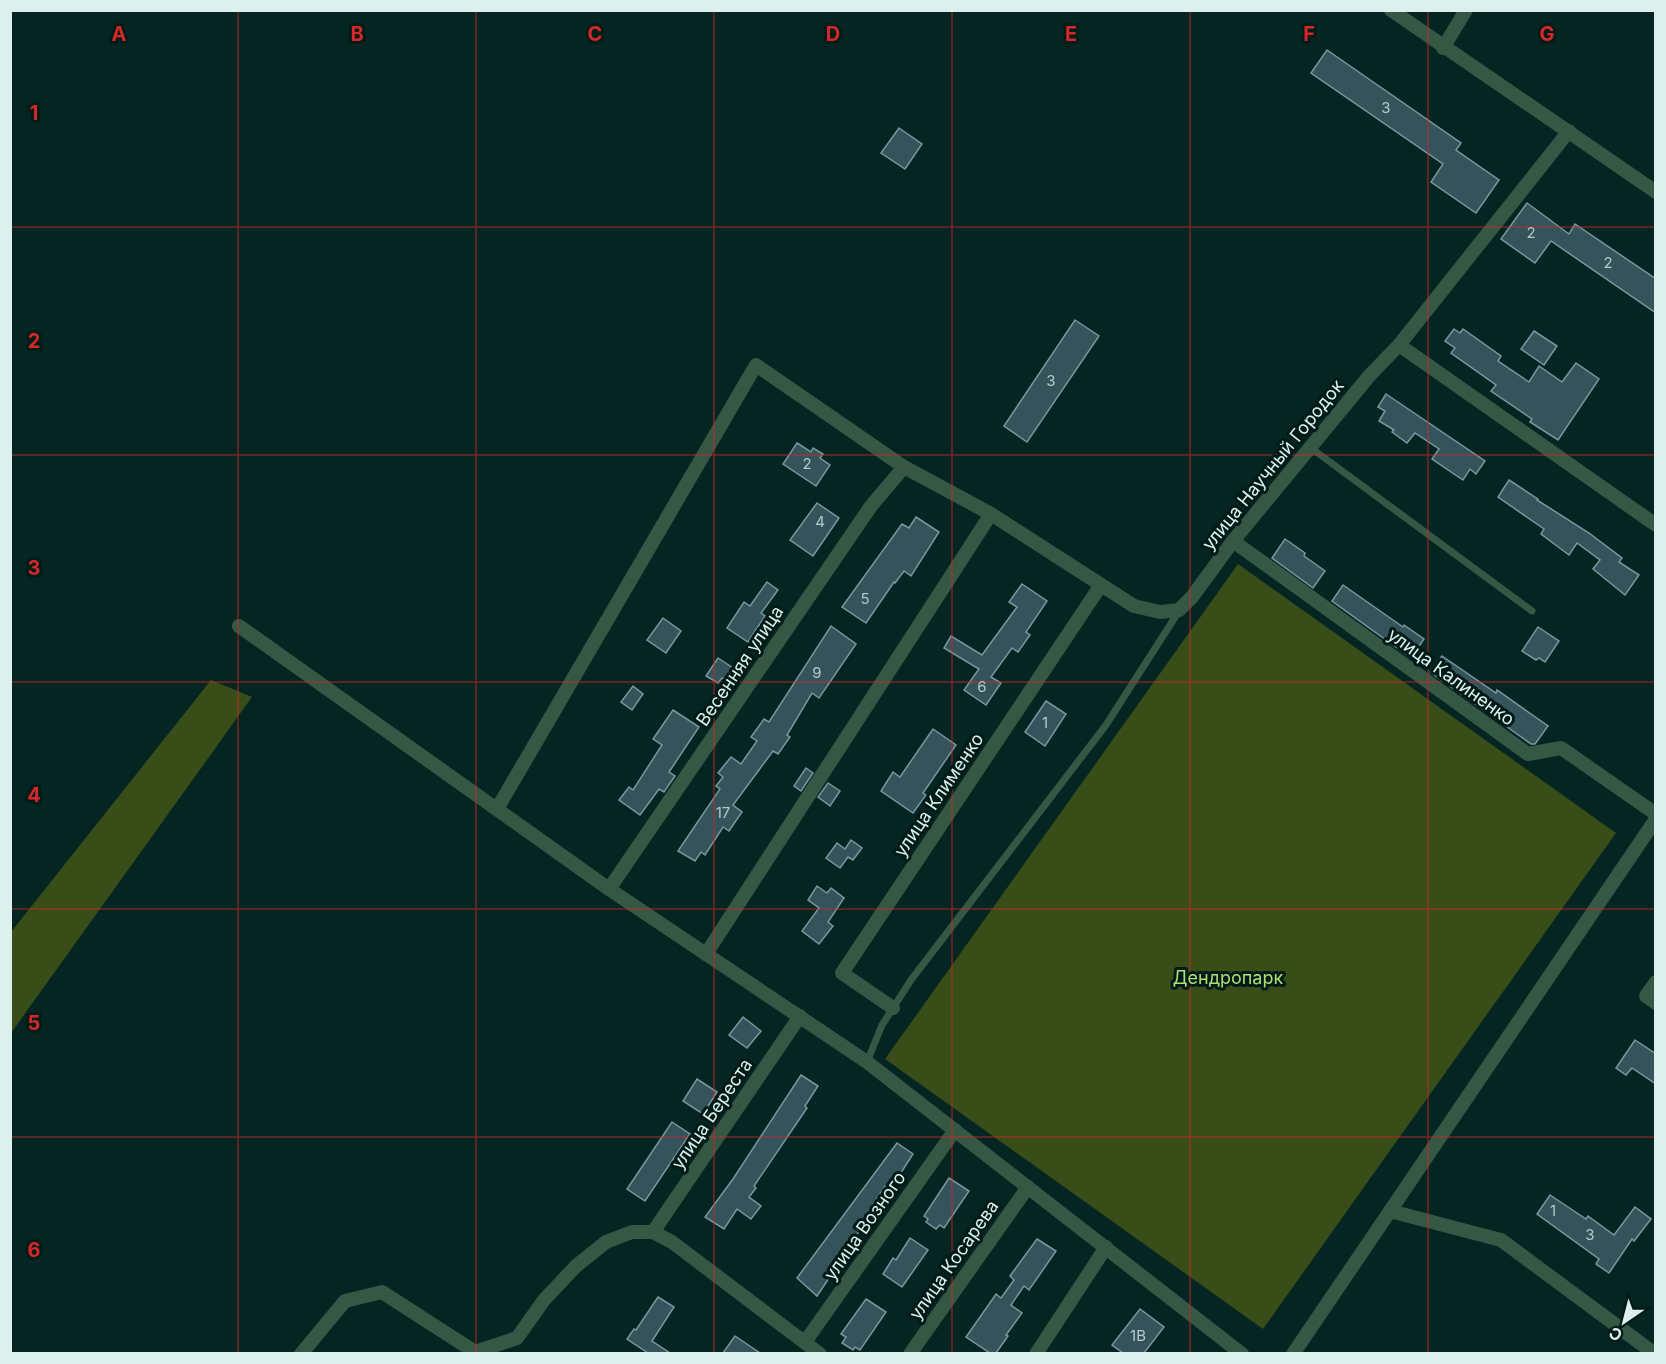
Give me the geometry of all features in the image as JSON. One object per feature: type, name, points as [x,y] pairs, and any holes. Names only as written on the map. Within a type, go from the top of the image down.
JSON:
[{"type":"street","points":[[1391,10],[1443,48],[1569,131],[1656,192]]},
{"type":"street","points":[[1443,48],[1466,10]]},
{"type":"street","name":"улица Научный Городок","points":[[1179,610],[1192,597],[1233,541],[1370,375],[1399,345],[1569,131]]},
{"type":"street","points":[[1399,345],[1656,525]]},
{"type":"street","points":[[497,809],[756,365],[904,466],[992,514],[1134,606],[1160,612],[1179,610]]},
{"type":"street","name":"Весенняя улица","points":[[609,889],[871,506],[904,466]]},
{"type":"street","points":[[706,954],[992,514]]},
{"type":"street","name":"улица Калиненко","points":[[1233,541],[1528,754],[1561,748],[1656,817]]},
{"type":"street","name":"улица Клименко","points":[[893,1008],[842,973],[1101,585]]},
{"type":"street","points":[[239,626],[609,889],[867,1062],[1242,1353]]},
{"type":"street","points":[[1293,1353],[1656,817]]},
{"type":"street","points":[[1651,1000],[1656,982]]},
{"type":"street","name":"улица Береста","points":[[653,1232],[800,1016]]},
{"type":"street","name":"улица Возного","points":[[805,1342],[955,1130]]},
{"type":"street","name":"улица Косарева","points":[[910,1353],[1028,1187]]},
{"type":"street","points":[[1390,1211],[1501,1240],[1655,1353]]},
{"type":"street","points":[[301,1353],[345,1301],[382,1292],[475,1352],[517,1338],[544,1300],[576,1266],[606,1242],[632,1232],[653,1232],[672,1242],[820,1353]]},
{"type":"street","points":[[1036,1353],[1106,1247]]},
{"type":"lane","points":[[1311,448],[1532,611]]},
{"type":"lane","points":[[867,1062],[882,1025],[911,980],[1106,725],[1179,610]]},
{"type":"green space","name":"Дендропарк","points":[[1238,564],[1616,833],[1263,1329],[885,1059]]},
{"type":"green space","points":[[211,680],[252,697],[11,1033],[11,932]]},
{"type":"building","points":[[1327,50],[1461,143],[1456,150],[1499,180],[1476,213],[1431,182],[1443,164],[1311,73]]},
{"type":"building","points":[[899,128],[922,144],[905,169],[881,153]]},
{"type":"building","points":[[1527,203],[1569,234],[1575,224],[1656,279],[1656,313],[1551,241],[1535,263],[1501,239]]},
{"type":"building","points":[[1075,320],[1099,336],[1027,442],[1004,426]]},
{"type":"building","points":[[1454,329],[1460,333],[1463,329],[1501,356],[1498,361],[1529,382],[1539,366],[1562,382],[1576,363],[1599,379],[1558,440],[1530,422],[1532,419],[1491,391],[1496,385],[1451,353],[1455,348],[1445,341]]},
{"type":"building","points":[[1534,331],[1557,346],[1544,365],[1521,349]]},
{"type":"building","points":[[1386,394],[1485,461],[1476,474],[1470,469],[1463,480],[1432,459],[1439,449],[1415,433],[1407,443],[1392,432],[1394,430],[1379,421],[1385,411],[1378,407]]},
{"type":"building","points":[[797,443],[811,452],[813,448],[823,454],[820,458],[830,465],[816,486],[783,464]]},
{"type":"building","points":[[1509,480],[1589,533],[1622,558],[1619,562],[1639,575],[1625,595],[1593,569],[1600,560],[1577,543],[1569,555],[1541,534],[1544,529],[1498,497]]},
{"type":"building","points":[[817,503],[839,518],[813,556],[790,540]]},
{"type":"building","points":[[916,517],[939,532],[911,576],[904,571],[866,623],[842,607],[902,524],[909,528]]},
{"type":"building","points":[[1285,539],[1325,571],[1313,588],[1272,558]]},
{"type":"building","points":[[767,582],[778,590],[761,613],[765,616],[748,642],[727,628],[744,602],[750,606]]},
{"type":"building","points":[[1022,584],[1047,601],[1026,632],[1030,635],[1018,652],[1012,648],[991,677],[1001,683],[986,705],[964,690],[979,669],[944,648],[951,636],[982,655],[1017,607],[1009,602]]},
{"type":"building","points":[[1343,585],[1424,639],[1411,658],[1332,601]]},
{"type":"building","points":[[663,618],[681,631],[666,653],[647,640]]},
{"type":"building","points":[[831,626],[856,644],[819,698],[812,693],[787,735],[790,737],[778,754],[773,751],[733,805],[742,812],[729,831],[723,827],[705,855],[701,852],[695,861],[678,851],[720,789],[716,786],[723,777],[718,773],[731,757],[741,764],[757,741],[751,737],[764,719],[769,722]]},
{"type":"building","points":[[1538,627],[1559,641],[1545,662],[1539,658],[1536,660],[1522,651]]},
{"type":"building","points":[[1442,656],[1496,693],[1497,690],[1548,726],[1535,744],[1531,744],[1430,672]]},
{"type":"building","points":[[718,658],[733,668],[725,680],[722,678],[718,683],[706,676]]},
{"type":"building","points":[[633,686],[643,694],[632,710],[621,702]]},
{"type":"building","points":[[1046,701],[1066,714],[1045,746],[1025,732]]},
{"type":"building","points":[[673,710],[699,727],[669,772],[675,776],[664,792],[659,789],[640,815],[619,800],[629,787],[633,790],[662,745],[653,739]]},
{"type":"building","points":[[933,729],[956,745],[923,793],[926,795],[913,813],[881,791],[893,772],[900,777]]},
{"type":"building","points":[[806,768],[813,773],[801,791],[794,786]]},
{"type":"building","points":[[828,783],[840,791],[830,806],[818,797]]},
{"type":"building","points":[[851,840],[862,848],[853,860],[848,857],[840,868],[826,858],[837,843],[845,849]]},
{"type":"building","points":[[817,886],[827,893],[831,888],[844,898],[828,922],[833,926],[819,944],[802,931],[819,908],[808,900]]},
{"type":"building","points":[[743,1017],[761,1031],[747,1048],[729,1035]]},
{"type":"building","points":[[1635,1040],[1656,1054],[1656,1084],[1632,1068],[1626,1075],[1616,1068]]},
{"type":"building","points":[[801,1075],[818,1086],[805,1106],[807,1108],[754,1186],[756,1188],[749,1197],[761,1206],[751,1219],[737,1209],[724,1229],[705,1217],[733,1179]]},
{"type":"building","points":[[697,1079],[717,1092],[703,1114],[683,1101]]},
{"type":"building","points":[[672,1122],[690,1134],[645,1201],[627,1189]]},
{"type":"building","points":[[897,1143],[913,1154],[890,1190],[885,1186],[873,1204],[877,1207],[841,1256],[817,1296],[797,1278]]},
{"type":"building","points":[[949,1178],[969,1191],[944,1228],[940,1225],[936,1229],[926,1222],[928,1219],[924,1216]]},
{"type":"building","points":[[1550,1195],[1586,1219],[1588,1216],[1614,1235],[1635,1207],[1651,1219],[1634,1241],[1632,1239],[1609,1273],[1596,1264],[1599,1259],[1537,1214]]},
{"type":"building","points":[[910,1238],[928,1250],[902,1287],[883,1274],[893,1258],[896,1260]]},
{"type":"building","points":[[1037,1239],[1056,1251],[1029,1290],[1024,1286],[1011,1305],[1022,1313],[996,1353],[990,1353],[966,1337],[996,1294],[1001,1298],[1014,1280],[1010,1276]]},
{"type":"building","points":[[658,1297],[674,1307],[652,1341],[670,1353],[648,1353],[627,1339],[634,1329],[636,1330]]},
{"type":"building","points":[[866,1299],[886,1312],[860,1350],[855,1347],[853,1350],[842,1343],[846,1337],[841,1334]]},
{"type":"building","points":[[1140,1309],[1164,1327],[1144,1353],[1123,1353],[1112,1345]]},
{"type":"building","points":[[735,1336],[760,1353],[723,1353]]}]
